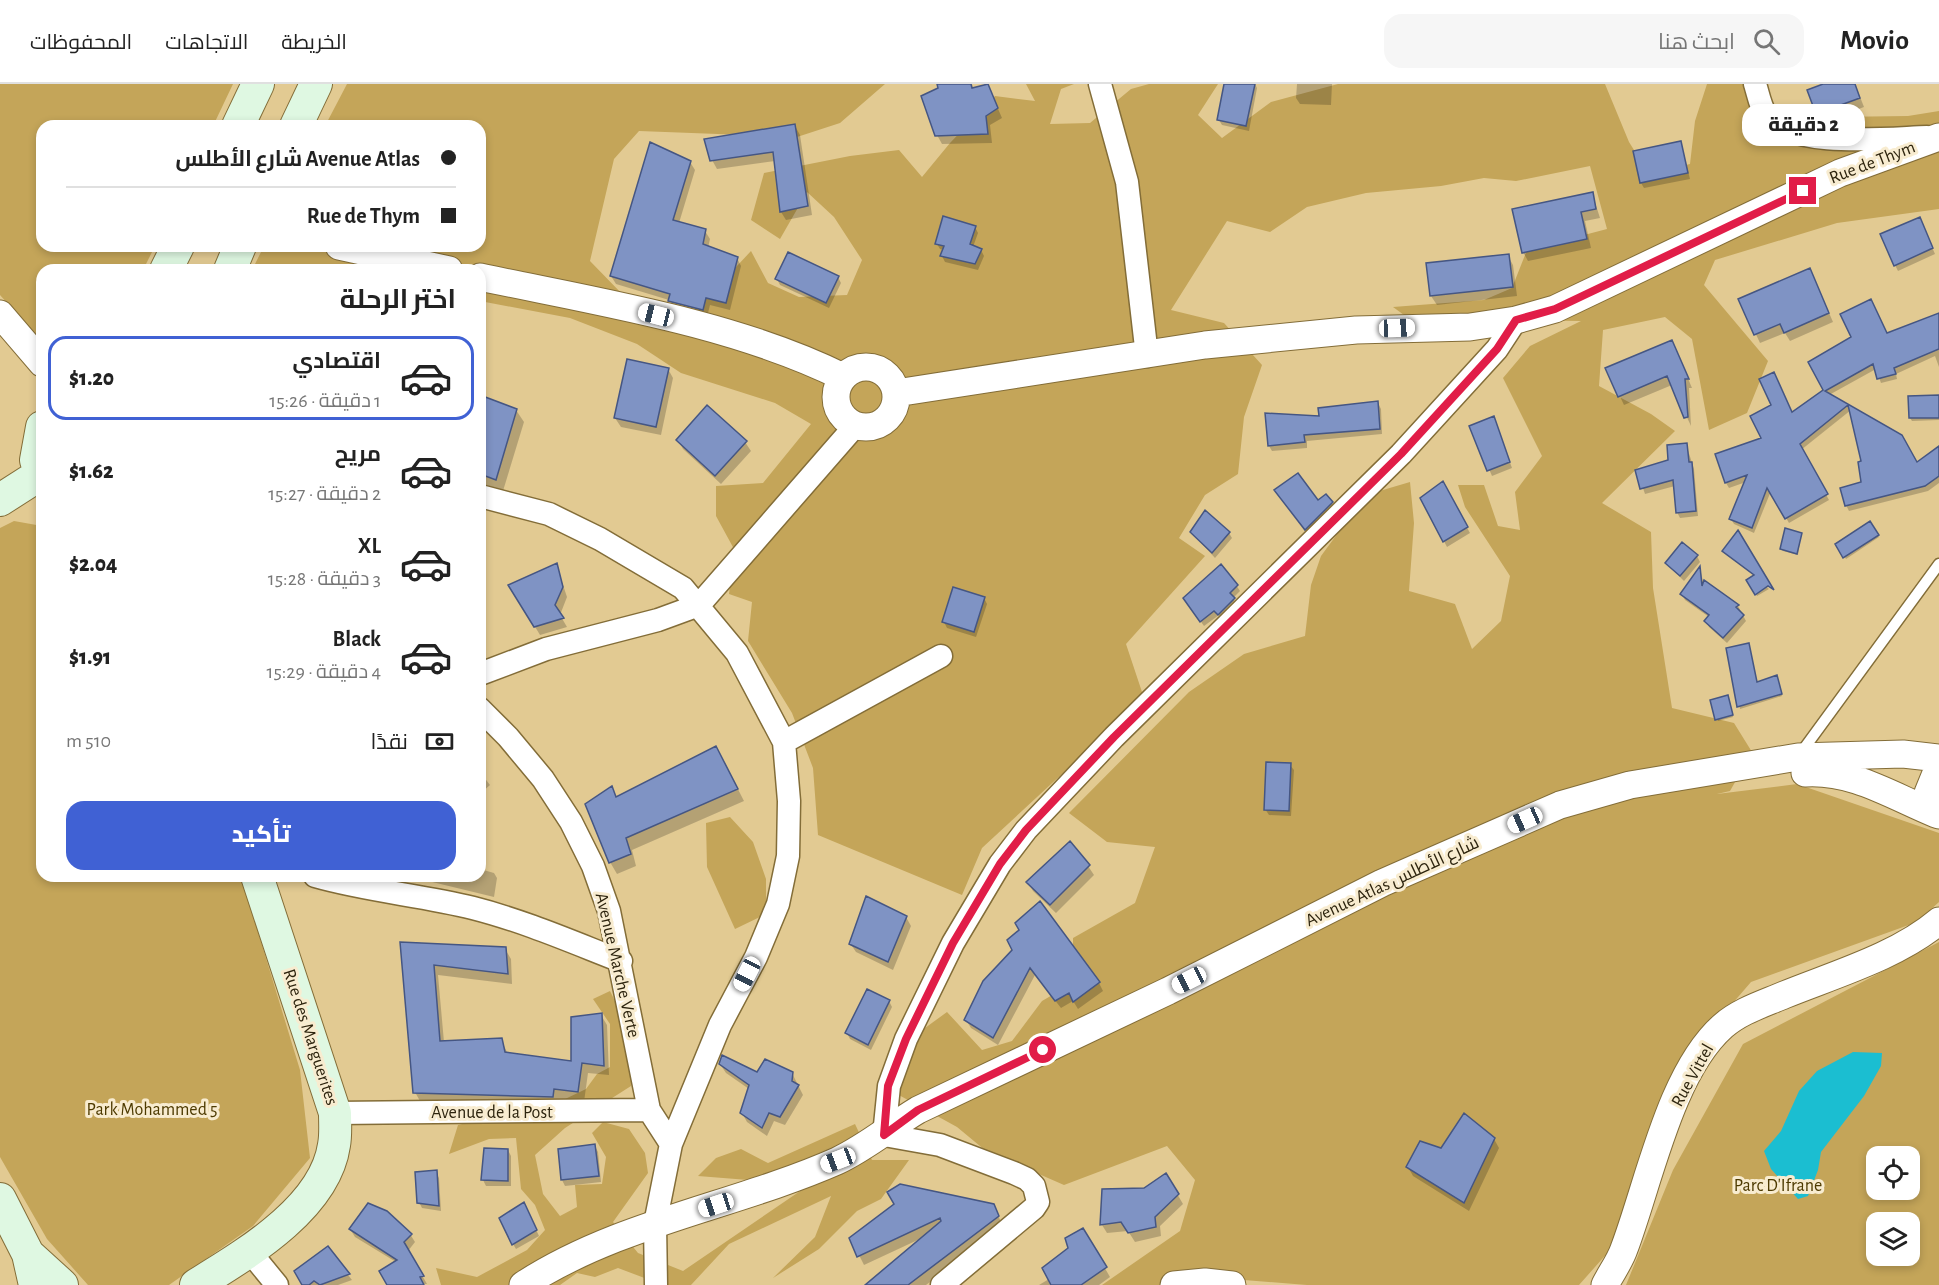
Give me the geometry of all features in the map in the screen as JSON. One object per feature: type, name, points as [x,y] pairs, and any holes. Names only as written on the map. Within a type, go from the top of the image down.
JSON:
[{"type":"main road","points":[[241,120],[258,84]]},
{"type":"main road","points":[[299,120],[316,84]]},
{"type":"main road","points":[[0,500],[36,481]]},
{"type":"main road","name":"Rue des Marguerites","points":[[196,1285],[250,1252],[309,1198],[329,1164],[334,1145],[336,1113],[259,882]]},
{"type":"main road","points":[[0,1199],[28,1254],[35,1285]]},
{"type":"main road","points":[[28,1254],[62,1285]]},
{"type":"street","points":[[1100,84],[1126,182],[1147,356]]},
{"type":"street","points":[[1755,84],[1766,114],[1776,124],[1789,130],[1838,139],[1939,137]]},
{"type":"street","name":"Rue de Thym","points":[[896,393],[1033,370],[1147,356],[1205,345],[1356,330],[1470,327],[1516,320],[1555,309],[1839,174],[1939,137]]},
{"type":"street","points":[[366,252],[422,264]]},
{"type":"street","points":[[486,278],[700,326],[801,357],[843,376]]},
{"type":"street","points":[[0,314],[36,356]]},
{"type":"street","points":[[942,1285],[1034,1208],[1038,1194],[1027,1179],[989,1163],[940,1145],[884,1135],[888,1086],[906,1039],[953,943],[1000,864],[1026,830],[1114,737],[1401,454],[1491,356],[1516,320]]},
{"type":"street","points":[[863,366],[875,367],[885,373],[893,382],[896,393],[895,405],[890,416],[880,424],[868,428],[855,426],[838,410],[835,399],[837,387],[843,376],[852,369],[863,366]]},
{"type":"street","points":[[486,672],[546,650],[658,620],[699,604],[855,426]]},
{"type":"street","points":[[486,498],[549,514],[600,539],[683,588],[699,604],[737,653],[784,742],[789,801],[788,856],[778,904],[756,957],[720,1025],[671,1144],[655,1224],[656,1285]]},
{"type":"street","points":[[784,742],[941,656]]},
{"type":"street","name":"Avenue Marche Verte","points":[[486,716],[536,771],[572,822],[593,866],[609,911],[621,961],[649,1110],[671,1144]]},
{"type":"street","name":"Avenue Atlas شارع الأطلس","points":[[524,1285],[546,1270],[655,1224],[838,1160],[884,1135],[918,1110],[1168,991],[1382,883],[1560,805],[1630,784],[1798,757],[1903,754],[1939,758]]},
{"type":"street","points":[[1937,814],[1928,793],[1939,766]]},
{"type":"street","name":"Avenue Atlas شارع الأطلس","points":[[884,1135],[927,1120],[1356,911],[1507,841],[1602,805],[1705,783],[1827,772],[1856,778],[1937,814]]},
{"type":"street","points":[[338,882],[500,916],[621,961]]},
{"type":"street","name":"Rue Vittel","points":[[1605,1285],[1623,1252],[1670,1116],[1708,1043],[1724,1025],[1749,1010],[1867,963],[1919,935],[1939,921]]},
{"type":"street","name":"Avenue de la Post","points":[[336,1113],[649,1110]]},
{"type":"street","points":[[250,1252],[277,1285]]},
{"type":"street","points":[[1174,1285],[1184,1282],[1232,1285]]},
{"type":"lane","points":[[1798,757],[1939,564]]},
{"type":"green space","points":[[0,84],[233,84],[216,120],[36,120],[36,252],[152,252],[146,264],[36,264],[36,336],[0,295]]},
{"type":"green space","points":[[347,84],[885,84],[840,123],[797,137],[639,131],[614,159],[590,261],[624,296],[694,312],[751,251],[768,283],[799,297],[847,295],[862,260],[834,217],[807,192],[780,239],[751,220],[764,173],[850,156],[899,150],[922,177],[950,143],[995,96],[1035,101],[1026,84],[1074,84],[1061,89],[1050,124],[1090,123],[1131,89],[1149,84],[1218,84],[1198,115],[1222,138],[1271,102],[1338,84],[1605,84],[1629,142],[1649,174],[1690,164],[1695,121],[1707,84],[1748,84],[1768,118],[1908,116],[1939,111],[1939,209],[1837,223],[1715,260],[1704,285],[1768,361],[1747,413],[1709,430],[1692,339],[1665,317],[1603,330],[1599,386],[1651,414],[1675,431],[1602,503],[1651,532],[1653,588],[1672,708],[1734,723],[1752,752],[1730,791],[1717,794],[1797,784],[1939,833],[1939,902],[1917,922],[1751,982],[1694,1048],[1611,1249],[1579,1285],[1307,1285],[1181,1275],[1165,1285],[1102,1285],[1180,1231],[1195,1180],[1167,1146],[1064,1185],[986,1151],[957,1127],[897,1094],[914,1036],[947,1012],[982,1050],[1012,1041],[1042,1001],[1073,983],[1073,938],[1135,903],[1155,847],[1107,842],[1069,813],[1189,692],[1244,654],[1305,636],[1311,585],[1321,556],[1366,495],[1410,482],[1414,523],[1409,591],[1455,604],[1472,649],[1501,621],[1510,576],[1465,507],[1458,485],[1484,485],[1498,526],[1520,530],[1515,492],[1542,456],[1503,378],[1530,346],[1581,321],[1493,320],[1415,323],[1393,307],[1484,300],[1512,288],[1527,250],[1607,229],[1590,166],[1516,181],[1484,178],[1441,186],[1366,193],[1307,207],[1270,232],[1227,221],[1171,310],[1224,323],[1262,365],[1244,417],[1238,474],[1205,495],[1179,538],[1205,556],[1126,644],[1144,698],[982,848],[962,895],[818,835],[813,768],[792,713],[748,641],[752,602],[729,594],[734,549],[716,516],[716,486],[763,483],[811,424],[775,403],[681,373],[637,344],[570,318],[486,302],[486,264],[255,264],[261,252],[486,252],[486,120],[328,120]]},
{"type":"green space","name":"Park Mohammed 5","points":[[14,521],[36,525],[36,882],[243,882],[300,1070],[310,1158],[253,1226],[169,1285],[88,1285],[47,1239],[0,1157],[0,528]]},
{"type":"green space","points":[[730,817],[753,842],[766,879],[766,914],[735,929],[707,867],[706,823]]},
{"type":"green space","name":"Parc D'Ifrane","points":[[1939,942],[1939,1285],[1626,1285],[1673,1170],[1743,1044]]},
{"type":"green space","points":[[610,991],[620,1013],[626,1037],[631,1086],[565,1128],[535,1155],[543,1194],[560,1216],[577,1207],[575,1185],[602,1184],[606,1157],[592,1133],[603,1122],[629,1129],[645,1153],[648,1173],[613,1222],[638,1253],[683,1271],[809,1185],[698,1176],[716,1158],[741,1149],[768,1163],[855,1124],[872,1160],[909,1160],[881,1199],[857,1211],[819,1249],[773,1278],[815,1237],[831,1196],[729,1244],[691,1285],[663,1285],[618,1268],[595,1277],[577,1273],[560,1285],[441,1285],[436,1268],[477,1277],[527,1250],[545,1230],[535,1205],[521,1189],[516,1138],[489,1139],[449,1154],[458,1125],[563,1100],[586,1089],[597,1074],[610,1067],[610,1024],[593,999]]},
{"type":"water","points":[[1853,1052],[1882,1053],[1881,1066],[1864,1096],[1821,1152],[1818,1170],[1808,1196],[1798,1199],[1771,1169],[1764,1151],[1781,1131],[1799,1091],[1817,1071]]},
{"type":"building","points":[[937,84],[971,84],[972,88],[988,84],[998,108],[986,116],[988,134],[935,136],[921,96],[938,88]]},
{"type":"building","points":[[1224,84],[1255,84],[1246,126],[1217,120]]},
{"type":"building","points":[[1823,84],[1855,84],[1860,98],[1816,114],[1807,90]]},
{"type":"building","points":[[795,124],[808,206],[780,212],[773,152],[710,161],[704,139]]},
{"type":"building","points":[[1681,141],[1688,173],[1640,183],[1633,151]]},
{"type":"building","points":[[650,142],[691,161],[673,220],[706,229],[703,244],[738,257],[726,303],[706,298],[703,310],[668,301],[670,294],[610,276]]},
{"type":"building","points":[[1593,192],[1596,209],[1581,212],[1587,239],[1522,253],[1512,209]]},
{"type":"building","points":[[943,216],[976,226],[970,244],[982,249],[975,264],[940,256],[944,246],[935,244]]},
{"type":"building","points":[[1920,217],[1933,248],[1894,266],[1880,234]]},
{"type":"building","points":[[788,252],[839,276],[826,303],[775,279]]},
{"type":"building","points":[[1509,254],[1513,287],[1430,296],[1426,263]]},
{"type":"building","points":[[1810,268],[1829,313],[1784,333],[1780,324],[1754,335],[1738,299]]},
{"type":"building","points":[[1871,299],[1887,333],[1939,313],[1939,349],[1894,368],[1896,374],[1877,379],[1873,364],[1825,391],[1902,435],[1917,462],[1939,446],[1939,476],[1925,486],[1845,506],[1840,488],[1861,482],[1858,462],[1861,461],[1848,405],[1800,444],[1828,494],[1785,519],[1767,488],[1752,528],[1729,519],[1747,475],[1725,483],[1715,454],[1761,438],[1750,416],[1771,405],[1759,379],[1774,372],[1792,412],[1823,390],[1808,362],[1851,337],[1840,314]]},
{"type":"building","points":[[1672,340],[1689,379],[1685,379],[1688,417],[1684,418],[1667,376],[1618,397],[1605,368]]},
{"type":"building","points":[[627,359],[669,368],[656,427],[614,418]]},
{"type":"building","points":[[1939,395],[1939,418],[1909,418],[1908,396]]},
{"type":"building","points":[[486,397],[517,409],[496,480],[486,476]]},
{"type":"building","points":[[1378,401],[1380,429],[1304,435],[1305,442],[1268,446],[1265,413],[1319,416],[1318,408]]},
{"type":"building","points":[[707,405],[747,441],[715,476],[676,440]]},
{"type":"building","points":[[1494,416],[1510,462],[1487,471],[1469,426]]},
{"type":"building","points":[[1687,443],[1689,462],[1692,462],[1696,511],[1676,513],[1673,480],[1640,489],[1635,470],[1668,460],[1667,445]]},
{"type":"building","points":[[1298,473],[1318,500],[1326,494],[1333,502],[1305,530],[1274,490]]},
{"type":"building","points":[[1443,481],[1468,527],[1443,542],[1420,498]]},
{"type":"building","points":[[1205,510],[1230,532],[1212,553],[1190,532]]},
{"type":"building","points":[[1870,521],[1879,535],[1843,558],[1835,544]]},
{"type":"building","points":[[1785,528],[1802,533],[1797,554],[1780,549]]},
{"type":"building","points":[[1738,530],[1774,590],[1768,586],[1755,595],[1746,580],[1754,575],[1722,551]]},
{"type":"building","points":[[1682,542],[1698,555],[1680,576],[1665,563]]},
{"type":"building","points":[[557,563],[563,587],[555,605],[564,618],[534,627],[508,585]]},
{"type":"building","points":[[1221,564],[1238,585],[1230,593],[1235,598],[1218,615],[1214,611],[1200,622],[1183,598]]},
{"type":"building","points":[[1700,566],[1702,586],[1704,580],[1739,605],[1736,607],[1744,615],[1723,638],[1704,621],[1709,615],[1680,594]]},
{"type":"building","points":[[953,587],[985,597],[974,632],[942,622]]},
{"type":"building","points":[[1749,643],[1757,682],[1777,675],[1782,694],[1737,707],[1726,648]]},
{"type":"building","points":[[1728,695],[1733,715],[1715,720],[1710,700]]},
{"type":"building","points":[[716,746],[738,789],[626,838],[631,854],[609,863],[585,804],[612,786],[616,797]]},
{"type":"building","points":[[1266,762],[1291,763],[1289,811],[1264,810]]},
{"type":"building","points":[[1070,841],[1090,865],[1050,905],[1026,882]]},
{"type":"building","points":[[866,896],[907,916],[888,962],[849,944]]},
{"type":"building","points":[[1040,901],[1100,982],[1073,1002],[1069,993],[1055,1001],[1030,968],[993,1038],[964,1020],[983,981],[1012,950],[1007,940],[1019,930],[1015,923]]},
{"type":"building","points":[[400,942],[506,947],[508,974],[434,965],[440,1041],[502,1038],[505,1052],[571,1061],[571,1017],[602,1013],[604,1066],[582,1063],[578,1092],[554,1089],[553,1097],[413,1093]]},
{"type":"building","points":[[867,989],[890,1000],[868,1045],[845,1033]]},
{"type":"building","points":[[722,1055],[757,1072],[765,1059],[793,1072],[792,1081],[799,1085],[780,1117],[769,1113],[762,1128],[740,1113],[749,1085],[719,1064]]},
{"type":"building","points":[[1464,1113],[1495,1138],[1464,1203],[1406,1167],[1420,1141],[1441,1148]]},
{"type":"building","points":[[595,1144],[599,1176],[561,1180],[558,1149]]},
{"type":"building","points":[[484,1148],[508,1149],[508,1181],[481,1180]]},
{"type":"building","points":[[437,1170],[439,1206],[417,1203],[415,1172]]},
{"type":"building","points":[[1166,1173],[1179,1194],[1155,1217],[1156,1227],[1128,1233],[1121,1222],[1100,1225],[1102,1189],[1144,1188]]},
{"type":"building","points":[[900,1184],[994,1204],[999,1216],[908,1285],[865,1285],[941,1221],[940,1218],[857,1257],[849,1238],[894,1204],[887,1192]]},
{"type":"building","points":[[524,1202],[537,1230],[512,1245],[499,1218]]},
{"type":"building","points":[[368,1203],[387,1211],[412,1234],[404,1242],[424,1276],[420,1277],[424,1285],[387,1285],[379,1271],[397,1260],[349,1229]]},
{"type":"building","points":[[1083,1228],[1107,1267],[1081,1285],[1051,1285],[1042,1268],[1068,1248],[1065,1238]]},
{"type":"building","points":[[328,1246],[350,1274],[320,1285],[314,1281],[309,1285],[302,1285],[294,1271]]},
{"type":"route","points":[[1043,1050],[918,1110],[884,1135],[888,1086],[906,1039],[953,943],[985,887],[1026,830],[1114,737],[1288,568],[1401,454],[1473,377],[1497,349],[1516,320],[1555,309],[1803,191]]}]
